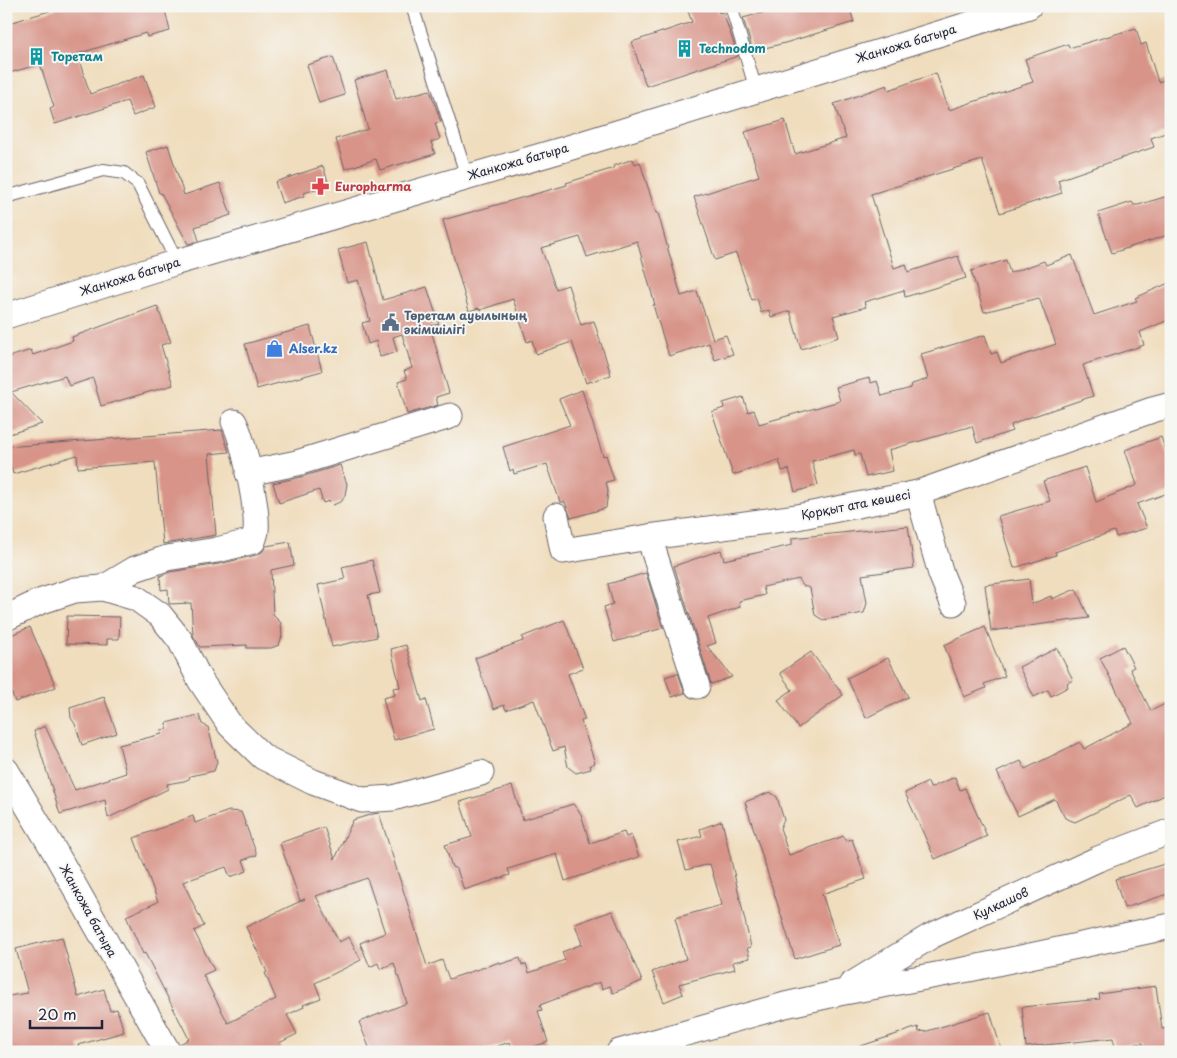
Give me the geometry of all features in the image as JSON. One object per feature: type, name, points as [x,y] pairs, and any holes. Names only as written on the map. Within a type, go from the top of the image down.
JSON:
[{"type":"street","name":"Жанкожа батыра","points":[[6,316],[177,262],[467,177],[1029,6]]},
{"type":"street","name":"Қорқыт ата көшесі","points":[[556,516],[563,551],[797,517],[918,493],[1152,410],[1171,405]]},
{"type":"street","points":[[248,473],[297,463],[450,416]]},
{"type":"street","points":[[103,588],[135,569],[167,558],[217,550],[253,541],[256,530],[248,473],[238,429],[234,422]]},
{"type":"street","points":[[918,493],[941,574],[953,603]]},
{"type":"street","points":[[649,537],[697,686]]},
{"type":"street","points":[[6,618],[38,602],[75,590],[103,588],[136,598],[160,615],[180,640],[200,680],[230,725],[263,757],[313,782],[362,800],[392,798],[481,773]]},
{"type":"street","name":"Жанкожа батыра","points":[[6,770],[55,852],[168,1052]]},
{"type":"street","name":"Кулкашов","points":[[839,993],[931,936],[1098,859],[1171,831]]},
{"type":"street","name":"Кулкашов","points":[[619,1052],[839,993],[969,969],[1171,926]]},
{"type":"lane","points":[[412,6],[467,177]]},
{"type":"lane","points":[[731,6],[756,90]]},
{"type":"lane","points":[[6,197],[103,170],[124,173],[138,184],[177,262]]},
{"type":"building","points":[[66,6],[164,6],[170,31],[147,37],[146,33],[77,54],[90,94],[144,75],[156,107],[133,116],[127,101],[55,124],[50,109],[54,107],[40,64],[6,74],[6,24]]},
{"type":"building","name":"Technodom","points":[[686,6],[717,6],[719,13],[723,12],[738,56],[646,86],[632,42],[692,22]]},
{"type":"building","points":[[797,6],[849,6],[854,22],[753,51],[743,18],[776,9],[777,12]]},
{"type":"building","points":[[1136,28],[1141,45],[1146,43],[1158,82],[1171,78],[1171,131],[1151,138],[1154,147],[1058,180],[1062,193],[1000,213],[982,160],[871,194],[894,268],[906,264],[908,272],[958,256],[966,278],[905,297],[904,290],[864,302],[866,307],[833,316],[839,337],[801,349],[790,311],[771,317],[769,310],[761,313],[757,298],[752,300],[736,253],[715,260],[694,197],[759,176],[745,132],[785,120],[795,154],[846,138],[834,104],[887,85],[889,90],[936,73],[949,110],[1033,82],[1025,59],[1068,44],[1069,48]]},
{"type":"building","points":[[333,57],[345,95],[319,103],[307,65]]},
{"type":"building","points":[[388,70],[396,99],[430,90],[441,122],[435,123],[440,139],[431,142],[435,154],[380,170],[376,159],[345,169],[336,139],[368,129],[354,80]]},
{"type":"building","points":[[168,145],[184,195],[220,183],[231,215],[195,227],[199,241],[188,244],[161,193],[159,193],[146,152]]},
{"type":"building","points":[[633,159],[635,164],[640,162],[656,213],[658,213],[681,296],[697,291],[713,339],[726,335],[733,354],[715,360],[709,343],[669,356],[653,305],[655,305],[637,241],[587,257],[580,237],[541,248],[556,289],[568,285],[581,325],[594,321],[611,375],[586,383],[572,342],[536,354],[532,340],[527,342],[513,299],[480,310],[479,308],[469,311],[443,220],[567,185],[566,183],[614,168],[613,166]]},
{"type":"building","points":[[323,166],[329,185],[282,203],[275,182]]},
{"type":"building","points":[[1171,195],[1171,234],[1112,253],[1098,213],[1132,202],[1134,205],[1138,205]]},
{"type":"building","points":[[368,242],[383,300],[427,287],[439,324],[430,326],[449,393],[436,397],[438,405],[407,414],[398,382],[407,379],[404,371],[412,368],[402,334],[393,337],[397,352],[380,357],[376,341],[368,344],[362,323],[370,321],[358,280],[347,283],[338,250]]},
{"type":"building","points":[[1072,255],[1094,315],[1137,301],[1135,298],[1171,282],[1171,319],[1140,332],[1144,345],[1083,365],[1093,396],[1019,421],[1011,425],[1012,431],[977,443],[972,426],[889,450],[893,471],[866,477],[860,454],[855,455],[854,450],[812,461],[818,485],[795,492],[789,469],[782,471],[779,460],[733,475],[712,412],[724,408],[723,403],[743,397],[748,412],[754,410],[759,424],[840,401],[836,387],[869,378],[871,383],[877,381],[882,396],[911,388],[912,384],[928,379],[921,354],[985,335],[991,354],[997,352],[1001,363],[1056,344],[1039,298],[984,312],[971,271],[1006,260],[1010,273],[1044,261],[1046,265]]},
{"type":"building","points":[[157,306],[171,342],[161,345],[173,385],[101,406],[93,378],[69,386],[65,376],[11,392],[42,424],[6,435],[6,358],[31,350],[33,355],[73,341],[72,337]]},
{"type":"building","points":[[310,326],[322,371],[257,389],[245,344]]},
{"type":"building","points":[[582,390],[603,456],[606,455],[614,480],[606,482],[608,491],[606,508],[571,518],[565,502],[560,502],[547,464],[514,474],[513,469],[510,471],[503,447],[570,425],[559,399]]},
{"type":"building","points":[[222,430],[229,452],[209,454],[216,535],[163,544],[155,462],[78,468],[77,455],[13,474],[6,452],[6,447]]},
{"type":"building","points":[[1161,437],[1171,464],[1171,492],[1137,504],[1147,528],[1116,537],[1114,531],[1055,552],[1056,555],[1014,568],[998,516],[1050,501],[1043,481],[1085,467],[1096,502],[1137,485],[1125,450]]},
{"type":"building","points":[[340,465],[347,484],[342,501],[333,505],[329,501],[323,503],[319,490],[279,503],[273,483]]},
{"type":"building","points":[[908,526],[914,568],[862,575],[867,603],[864,613],[823,620],[815,615],[810,588],[803,586],[799,579],[763,587],[765,595],[739,601],[740,607],[708,618],[716,643],[707,646],[732,677],[711,684],[674,566],[721,550],[724,560],[792,545],[792,538]]},
{"type":"building","points":[[290,542],[294,565],[271,570],[273,615],[281,623],[282,636],[279,645],[271,648],[247,648],[247,645],[200,647],[193,635],[191,603],[169,604],[168,589],[161,590],[160,576],[170,572],[219,564],[256,555],[262,552],[266,546]]},
{"type":"building","points":[[372,560],[380,593],[368,595],[377,637],[332,647],[318,585],[345,579],[342,567]]},
{"type":"building","points":[[646,573],[663,628],[614,642],[604,607],[613,604],[608,584]]},
{"type":"building","points":[[1029,579],[1032,604],[1051,596],[1052,599],[1076,589],[1089,618],[991,631],[985,585]]},
{"type":"building","points":[[67,616],[120,617],[119,639],[107,639],[107,645],[66,644]]},
{"type":"building","points":[[564,620],[583,668],[568,674],[585,720],[581,721],[595,763],[590,765],[591,769],[576,773],[568,767],[564,747],[553,751],[534,700],[506,710],[504,705],[494,709],[475,658],[523,641],[522,637]]},
{"type":"building","points":[[30,627],[56,687],[15,702],[6,678],[6,637]]},
{"type":"building","points":[[985,627],[1005,676],[984,684],[986,688],[964,697],[944,645]]},
{"type":"building","points":[[406,645],[422,701],[426,699],[434,729],[394,740],[383,698],[395,695],[393,688],[400,687],[391,649]]},
{"type":"building","points":[[1123,646],[1134,667],[1130,669],[1151,711],[1171,701],[1171,792],[1138,808],[1131,795],[1075,822],[1065,818],[1055,799],[1018,816],[997,772],[1021,761],[1025,769],[1080,742],[1084,749],[1133,723],[1100,658]]},
{"type":"building","points":[[1057,648],[1073,680],[1067,683],[1068,687],[1051,696],[1048,690],[1034,697],[1019,667]]},
{"type":"building","points":[[811,652],[843,695],[798,728],[778,700],[792,690],[780,673]]},
{"type":"building","points":[[888,658],[908,697],[866,718],[847,678]]},
{"type":"building","points":[[678,673],[685,693],[672,697],[665,677]]},
{"type":"building","points":[[104,697],[117,733],[82,745],[71,718],[70,708]]},
{"type":"building","points":[[199,715],[202,724],[208,727],[217,762],[214,771],[190,776],[189,779],[184,781],[167,784],[168,789],[108,818],[105,800],[60,814],[34,731],[45,726],[75,790],[126,773],[119,745],[162,734],[161,730],[167,729],[166,723]]},
{"type":"building","points":[[955,777],[960,790],[965,788],[987,836],[935,859],[905,793],[928,782],[930,788]]},
{"type":"building","points":[[512,786],[523,820],[573,804],[581,814],[590,843],[624,832],[626,837],[631,835],[639,857],[565,881],[557,854],[508,869],[510,875],[464,890],[457,869],[452,867],[445,845],[472,837],[460,802]]},
{"type":"building","points":[[770,792],[777,797],[784,820],[780,828],[789,855],[844,836],[846,841],[852,839],[866,879],[822,894],[839,945],[795,959],[745,802]]},
{"type":"building","points":[[229,811],[241,812],[257,855],[243,860],[247,871],[230,877],[226,867],[183,882],[204,926],[194,931],[214,970],[203,975],[228,1023],[276,999],[265,973],[267,972],[246,927],[305,899],[300,901],[280,843],[324,827],[335,859],[353,820],[379,813],[427,966],[442,960],[449,979],[500,962],[501,964],[520,958],[522,965],[526,964],[529,973],[565,960],[562,952],[582,944],[575,924],[612,911],[642,981],[613,993],[610,986],[602,989],[600,982],[540,1005],[542,1010],[538,1011],[548,1042],[517,1052],[513,1052],[510,1042],[480,1052],[371,1052],[359,1022],[407,1003],[394,963],[380,969],[378,963],[370,967],[360,943],[385,933],[367,878],[316,896],[339,942],[349,937],[361,960],[315,983],[321,998],[303,1005],[304,1007],[287,1015],[297,1034],[279,1043],[283,1052],[182,1052],[180,1044],[189,1039],[145,953],[143,954],[126,916],[158,902],[134,838],[193,816],[195,823]]},
{"type":"building","points":[[722,821],[751,947],[747,948],[750,958],[733,962],[735,969],[679,984],[683,994],[664,1002],[652,972],[686,959],[675,918],[722,905],[710,864],[686,870],[678,842],[702,836],[700,829]]},
{"type":"building","points":[[1171,862],[1171,893],[1124,908],[1115,879]]},
{"type":"building","points":[[62,937],[78,997],[104,989],[110,1011],[117,1009],[124,1032],[78,1045],[80,1052],[6,1052],[6,1001],[9,1001],[8,996],[28,993],[16,949]]},
{"type":"building","points":[[1156,986],[1162,1029],[1171,1028],[1171,1052],[1144,1052],[1143,1043],[1115,1047],[1113,1038],[1026,1047],[1022,1007],[1100,999],[1099,994]]},
{"type":"building","points":[[990,1012],[1002,1052],[855,1052],[855,1048],[918,1027],[919,1032],[924,1032]]},
{"type":"place","name":"Technodom","points":[[685,49]]},
{"type":"place","name":"Торетам","points":[[37,57]]},
{"type":"place","name":"Europharma","points":[[321,187]]},
{"type":"place","name":"Төретам ауылының әкімшілігі","points":[[390,323]]},
{"type":"place","name":"Alser.kz","points":[[275,349]]}]
